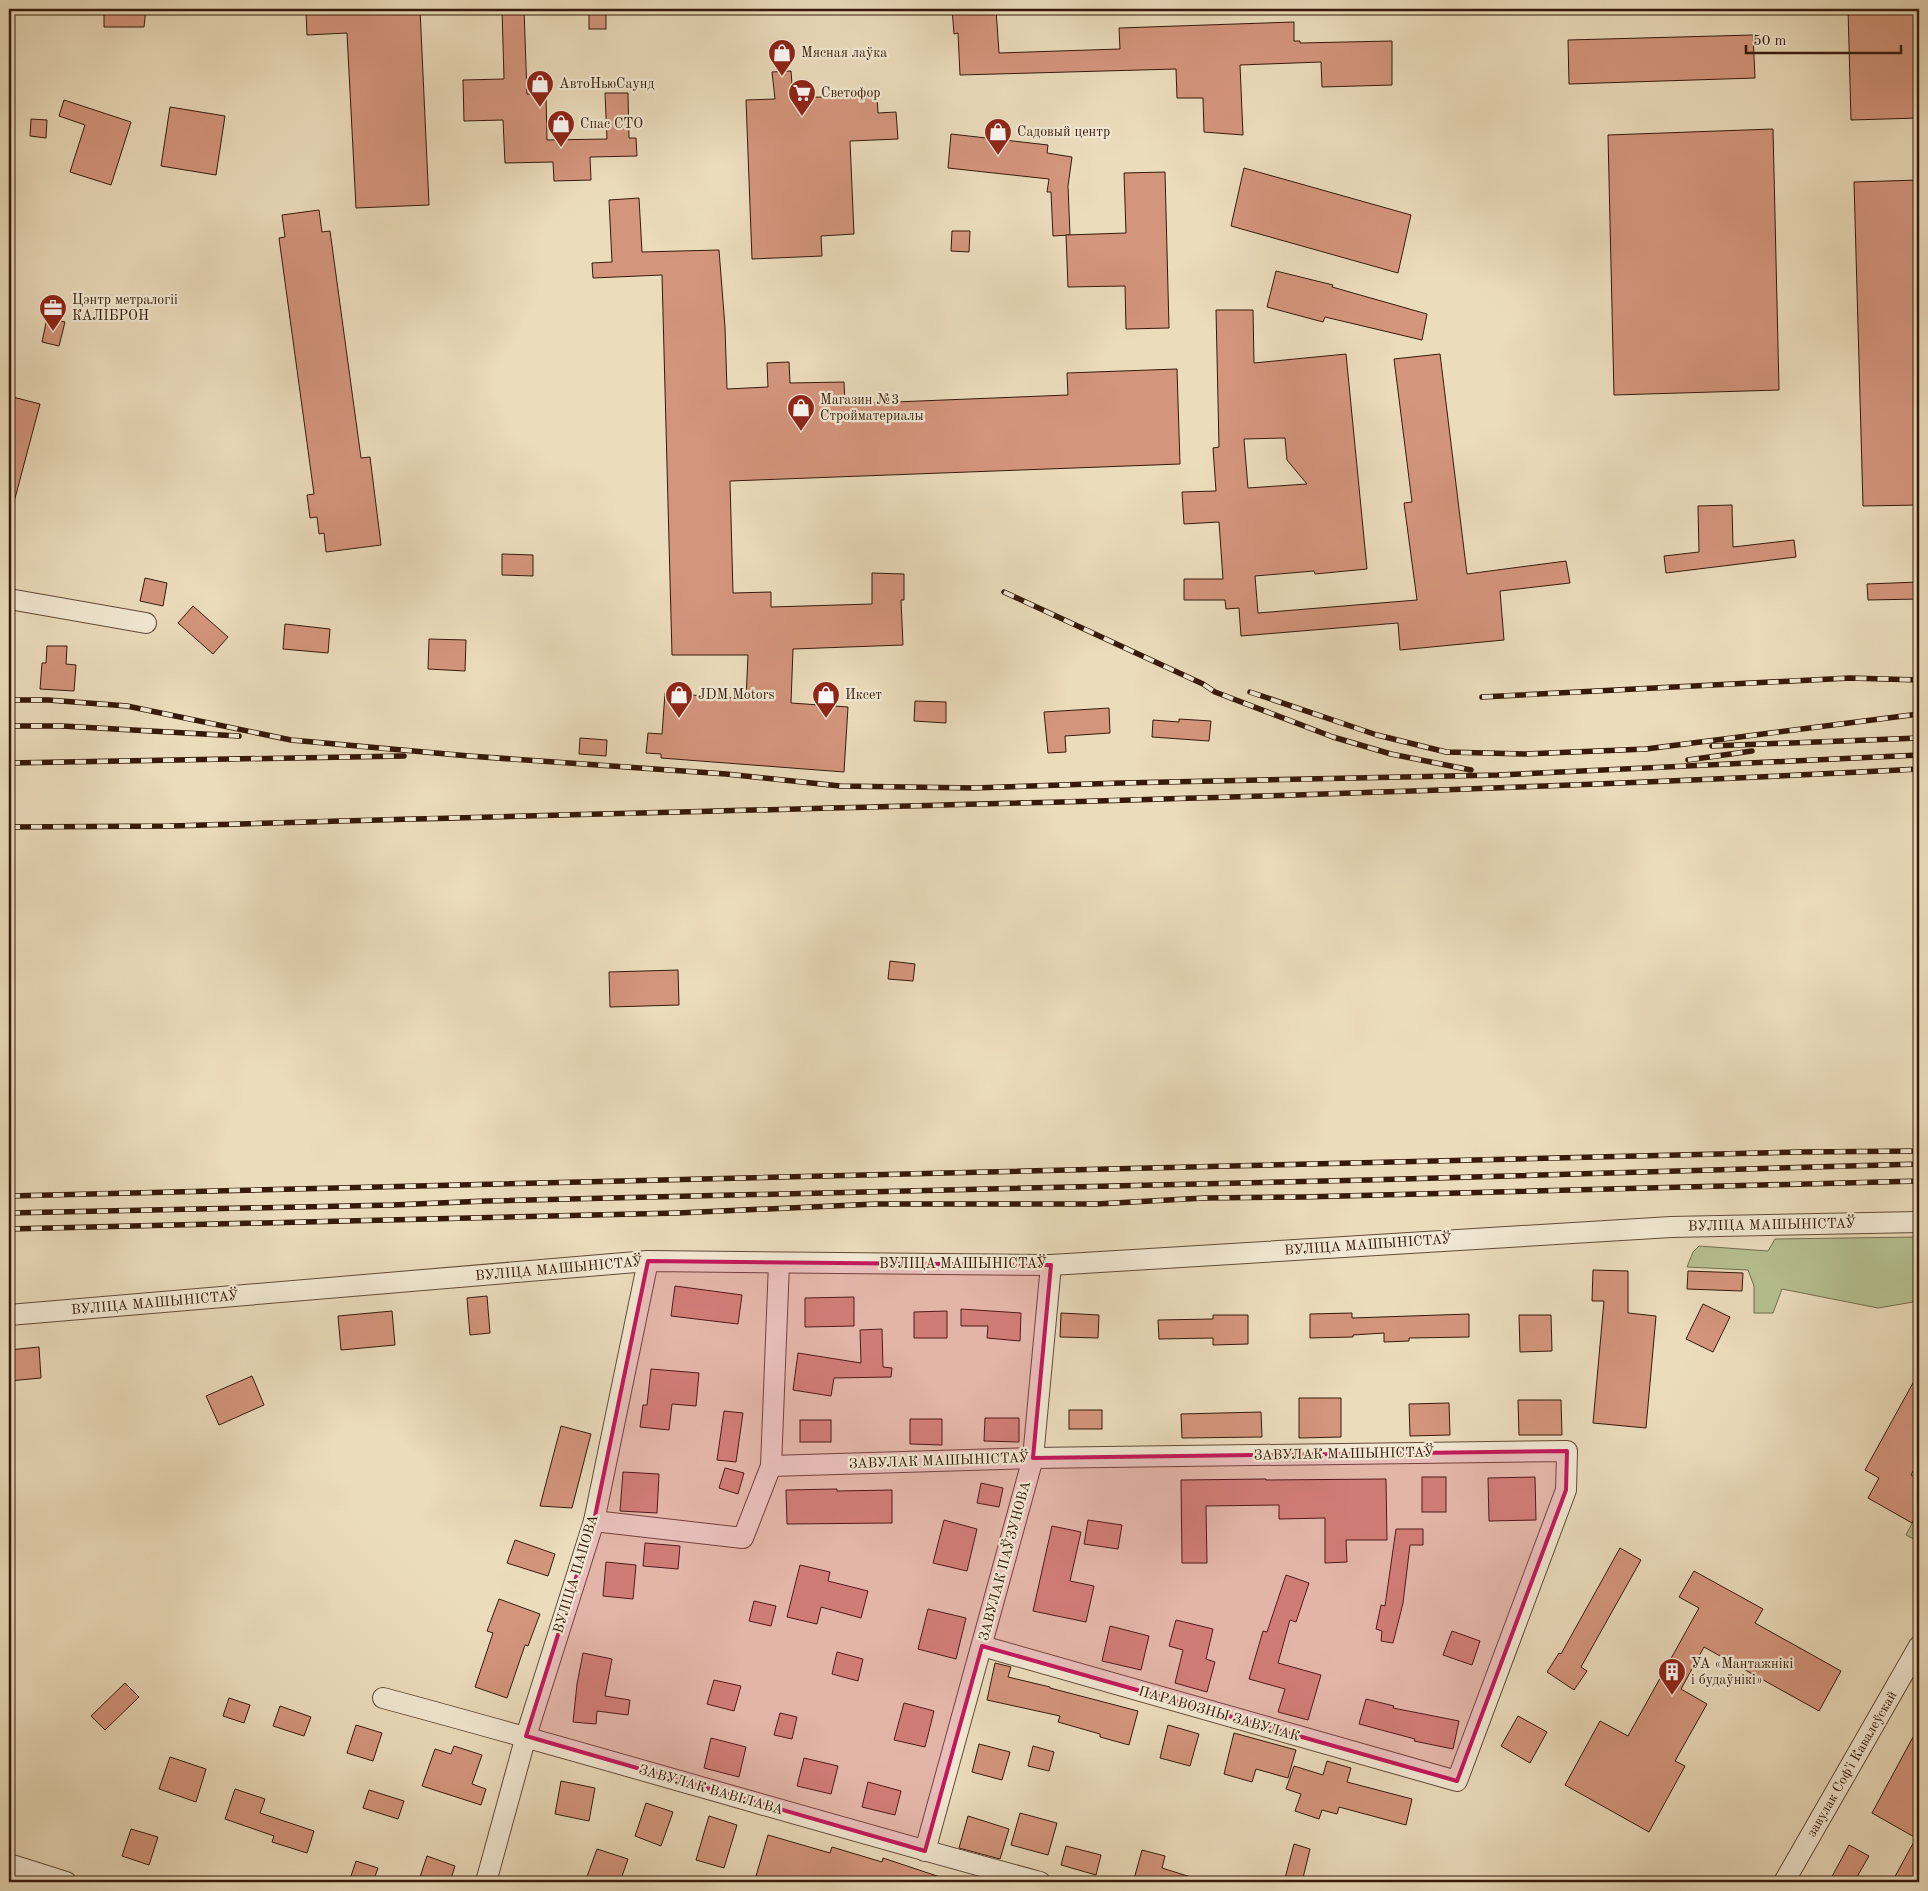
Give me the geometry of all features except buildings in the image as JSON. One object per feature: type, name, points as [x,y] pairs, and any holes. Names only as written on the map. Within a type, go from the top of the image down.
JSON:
[{"type":"street","points":[[9,600],[146,623]]},
{"type":"street","name":"ВУЛІЦА МАШЫНІСТАЎ","points":[[9,1315],[648,1261],[1051,1265],[1671,1226],[1919,1222]]},
{"type":"street","name":"ВУЛІЦА ПАПОВА","points":[[486,1882],[526,1736],[594,1521],[648,1261]]},
{"type":"street","points":[[594,1521],[743,1538],[771,1466],[778,1263]]},
{"type":"street","name":"ЗАВУЛАК ПАЎЗУНОВА","points":[[925,1851],[1033,1458],[1051,1265]]},
{"type":"street","name":"ЗАВУЛАК МАШЫНІСТАЎ","points":[[771,1466],[1033,1458],[1566,1450],[1566,1490],[1457,1781]]},
{"type":"street","name":"ПАРАВОЗНЫ ЗАВУЛАК","points":[[982,1646],[1457,1781]]},
{"type":"street","name":"завулак Софʼі Кавалеўскай","points":[[1784,1882],[1919,1646]]},
{"type":"street","name":"ЗАВУЛАК ВАВІЛАВА","points":[[383,1698],[526,1736],[925,1851],[1040,1882]]},
{"type":"street","points":[[9,1864],[66,1882]]},
{"type":"highlighted area","points":[[648,1261],[1051,1265],[1033,1458],[1567,1451],[1566,1490],[1457,1781],[982,1646],[925,1851],[526,1736],[594,1521]]},
{"type":"green space","points":[[1919,1237],[1919,1301],[1878,1308],[1782,1289],[1773,1313],[1754,1313],[1754,1286],[1748,1270],[1687,1267],[1693,1252],[1699,1246],[1768,1251],[1775,1239]]},
{"type":"green space","points":[[1919,1510],[1919,1542],[1906,1535]]},
{"type":"railway","points":[[1004,592],[1203,684],[1215,692],[1333,737],[1391,754],[1471,770]]},
{"type":"railway","points":[[1482,697],[1850,678],[1919,680]]},
{"type":"railway","points":[[1250,692],[1377,735],[1446,752],[1525,754],[1646,749],[1919,714]]},
{"type":"railway","points":[[9,700],[48,700],[127,706],[291,740],[469,756],[726,774],[840,786],[974,788],[1498,775],[1919,755]]},
{"type":"railway","points":[[9,726],[62,726],[239,736]]},
{"type":"railway","points":[[1712,746],[1919,738]]},
{"type":"railway","points":[[1688,760],[1752,751]]},
{"type":"railway","points":[[9,763],[404,756]]},
{"type":"railway","points":[[9,827],[170,826],[1264,796],[1701,780],[1919,769]]},
{"type":"railway","points":[[9,1196],[1801,1152],[1919,1151]]},
{"type":"railway","points":[[9,1213],[393,1205],[486,1201],[1367,1180],[1919,1164]]},
{"type":"railway","points":[[9,1229],[678,1213],[876,1204],[1097,1204],[1204,1198],[1919,1181]]},
{"type":"place","name":"Мясная лаўка","points":[[782,77]]},
{"type":"place","name":"АвтоНьюСаунд","points":[[540,108]]},
{"type":"place","name":"Светофор","points":[[802,117]]},
{"type":"place","name":"Спас СТО","points":[[561,148]]},
{"type":"place","name":"Садовый центр","points":[[998,156]]},
{"type":"place","name":"Цэнтр метралогіі КАЛIБРОН","points":[[53,332]]},
{"type":"place","name":"Магазин №3 Стройматериалы","points":[[801,432]]},
{"type":"place","name":"JDM Motors","points":[[679,719]]},
{"type":"place","name":"Иксет","points":[[826,719]]},
{"type":"place","name":"УА «Мантажнікі і будаўнікі»","points":[[1672,1696]]}]
